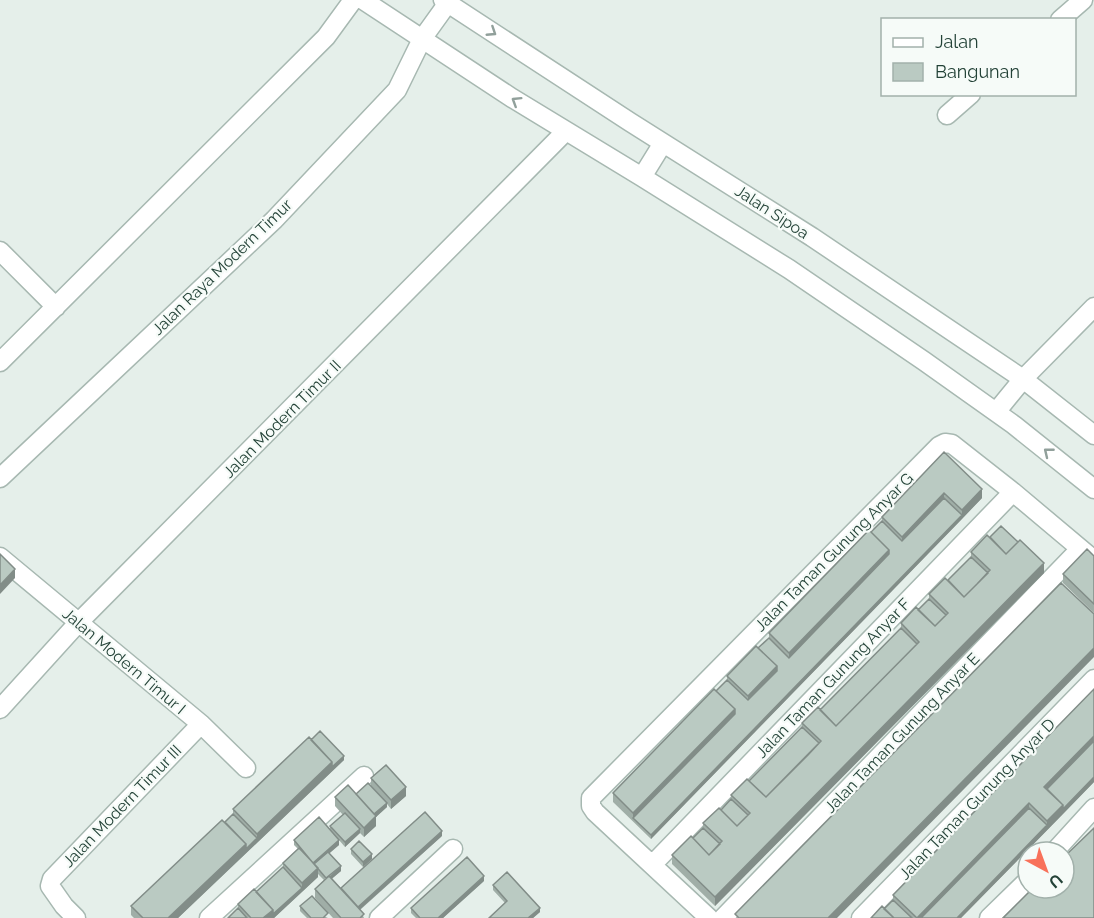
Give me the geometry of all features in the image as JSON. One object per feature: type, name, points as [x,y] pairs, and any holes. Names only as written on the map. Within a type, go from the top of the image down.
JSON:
[{"type":"street","points":[[0,362],[326,37],[353,0]]},
{"type":"street","points":[[363,0],[512,98],[789,269],[996,412],[1094,489]]},
{"type":"street","points":[[1062,18],[1083,0]]},
{"type":"street","name":"Jalan Raya Modern Timur","points":[[0,478],[282,211],[397,90],[422,39],[447,1]]},
{"type":"street","name":"Jalan Sipoa","points":[[447,1],[812,237],[1023,379],[1094,435]]},
{"type":"street","points":[[947,115],[969,96]]},
{"type":"street","name":"Jalan Modern Timur II","points":[[0,709],[78,623],[566,131]]},
{"type":"street","points":[[642,177],[663,142]]},
{"type":"street","points":[[0,251],[56,307]]},
{"type":"street","points":[[996,412],[1023,379],[1094,307]]},
{"type":"street","name":"Jalan Taman Gunung Anyar G","points":[[653,864],[596,812],[591,806],[591,798],[939,446],[945,443],[952,444],[1087,554]]},
{"type":"street","name":"Jalan Taman Gunung Anyar F","points":[[653,864],[1013,492]]},
{"type":"street","name":"Jalan Taman Gunung Anyar E","points":[[723,918],[1087,554]]},
{"type":"street","name":"Jalan Modern Timur I","points":[[0,557],[201,724],[246,768]]},
{"type":"street","name":"Jalan Taman Gunung Anyar D","points":[[861,918],[1094,679]]},
{"type":"street","name":"Jalan Modern Timur III","points":[[76,918],[50,886],[52,879],[201,724]]},
{"type":"street","points":[[209,918],[364,776]]},
{"type":"street","points":[[1065,840],[1094,808]]},
{"type":"street","points":[[379,918],[453,849]]},
{"type":"street","points":[[653,864],[709,918]]},
{"type":"street","points":[[989,918],[1016,892]]},
{"type":"building","points":[[944,452],[982,489],[962,510],[944,493],[902,537],[882,517]]},
{"type":"building","points":[[944,498],[962,515],[651,835],[633,818],[735,714],[735,709],[716,691],[727,680],[748,700],[777,671],[777,666],[758,648],[769,638],[789,658],[889,554],[889,550],[871,532],[882,521],[902,541]]},
{"type":"building","points":[[1001,526],[1018,542],[1006,554],[990,537]]},
{"type":"building","points":[[869,530],[889,550],[789,653],[769,633]]},
{"type":"building","points":[[987,535],[1006,554],[1020,540],[1044,563],[715,897],[672,855],[691,836],[709,855],[722,841],[703,823],[719,808],[737,826],[750,813],[731,795],[747,779],[766,797],[808,755],[821,741],[802,723],[818,707],[836,726],[919,642],[901,623],[916,607],[935,626],[948,613],[929,594],[945,578],[964,597],[977,584],[990,570],[971,552]]},
{"type":"building","points":[[1087,549],[1094,556],[1094,604],[1063,574]]},
{"type":"building","points":[[0,554],[15,569],[0,585]]},
{"type":"building","points":[[971,557],[988,573],[964,597],[948,580]]},
{"type":"building","points":[[1061,583],[1094,614],[1094,648],[828,918],[739,918],[735,914]]},
{"type":"building","points":[[929,599],[946,615],[935,626],[918,610]]},
{"type":"building","points":[[901,628],[917,644],[836,726],[820,710]]},
{"type":"building","points":[[756,646],[777,666],[748,696],[727,676]]},
{"type":"building","points":[[714,689],[735,709],[633,813],[613,793]]},
{"type":"building","points":[[1094,689],[1094,736],[1044,787],[1063,805],[1047,821],[1029,803],[917,918],[893,895]]},
{"type":"building","points":[[802,727],[819,743],[766,797],[749,781]]},
{"type":"building","points":[[320,731],[344,756],[332,767],[332,762],[311,740]]},
{"type":"building","points":[[309,737],[332,762],[257,834],[233,809]]},
{"type":"building","points":[[1094,741],[1094,777],[1063,809],[1063,805],[1047,789]]},
{"type":"building","points":[[386,765],[406,787],[391,800],[371,778]]},
{"type":"building","points":[[368,783],[387,803],[374,814],[356,794]]},
{"type":"building","points":[[348,785],[376,816],[364,828],[335,797]]},
{"type":"building","points":[[731,799],[748,815],[737,826],[721,810]]},
{"type":"building","points":[[1029,808],[1047,825],[1032,840],[1016,840],[1016,857],[957,918],[921,918]]},
{"type":"building","points":[[425,812],[442,831],[358,907],[341,888]]},
{"type":"building","points":[[345,813],[360,829],[345,842],[330,826]]},
{"type":"building","points":[[233,814],[257,838],[246,849],[246,844],[225,822]]},
{"type":"building","points":[[319,817],[339,840],[313,863],[294,840]]},
{"type":"building","points":[[222,820],[246,844],[168,918],[143,918],[131,906]]},
{"type":"building","points":[[703,828],[720,844],[709,855],[693,838]]},
{"type":"building","points":[[1094,828],[1094,918],[1003,918],[1021,900],[1076,900],[1076,845]]},
{"type":"building","points":[[359,841],[372,854],[363,862],[351,849]]},
{"type":"building","points":[[299,848],[318,868],[302,883],[283,863]]},
{"type":"building","points":[[328,852],[341,866],[326,878],[314,864]]},
{"type":"building","points":[[467,857],[484,876],[438,918],[420,918],[411,908]]},
{"type":"building","points":[[283,867],[302,888],[273,914],[273,910],[256,892]]},
{"type":"building","points":[[507,872],[540,908],[528,918],[489,918],[507,901],[493,885]]},
{"type":"building","points":[[329,876],[364,914],[360,918],[341,918],[315,889]]},
{"type":"building","points":[[254,889],[273,910],[263,918],[251,918],[238,904]]},
{"type":"building","points":[[312,896],[328,913],[323,918],[311,918],[300,906]]},
{"type":"building","points":[[893,900],[912,918],[894,918],[884,909]]},
{"type":"building","points":[[882,906],[894,918],[871,918]]},
{"type":"building","points":[[238,908],[247,918],[228,918]]}]
